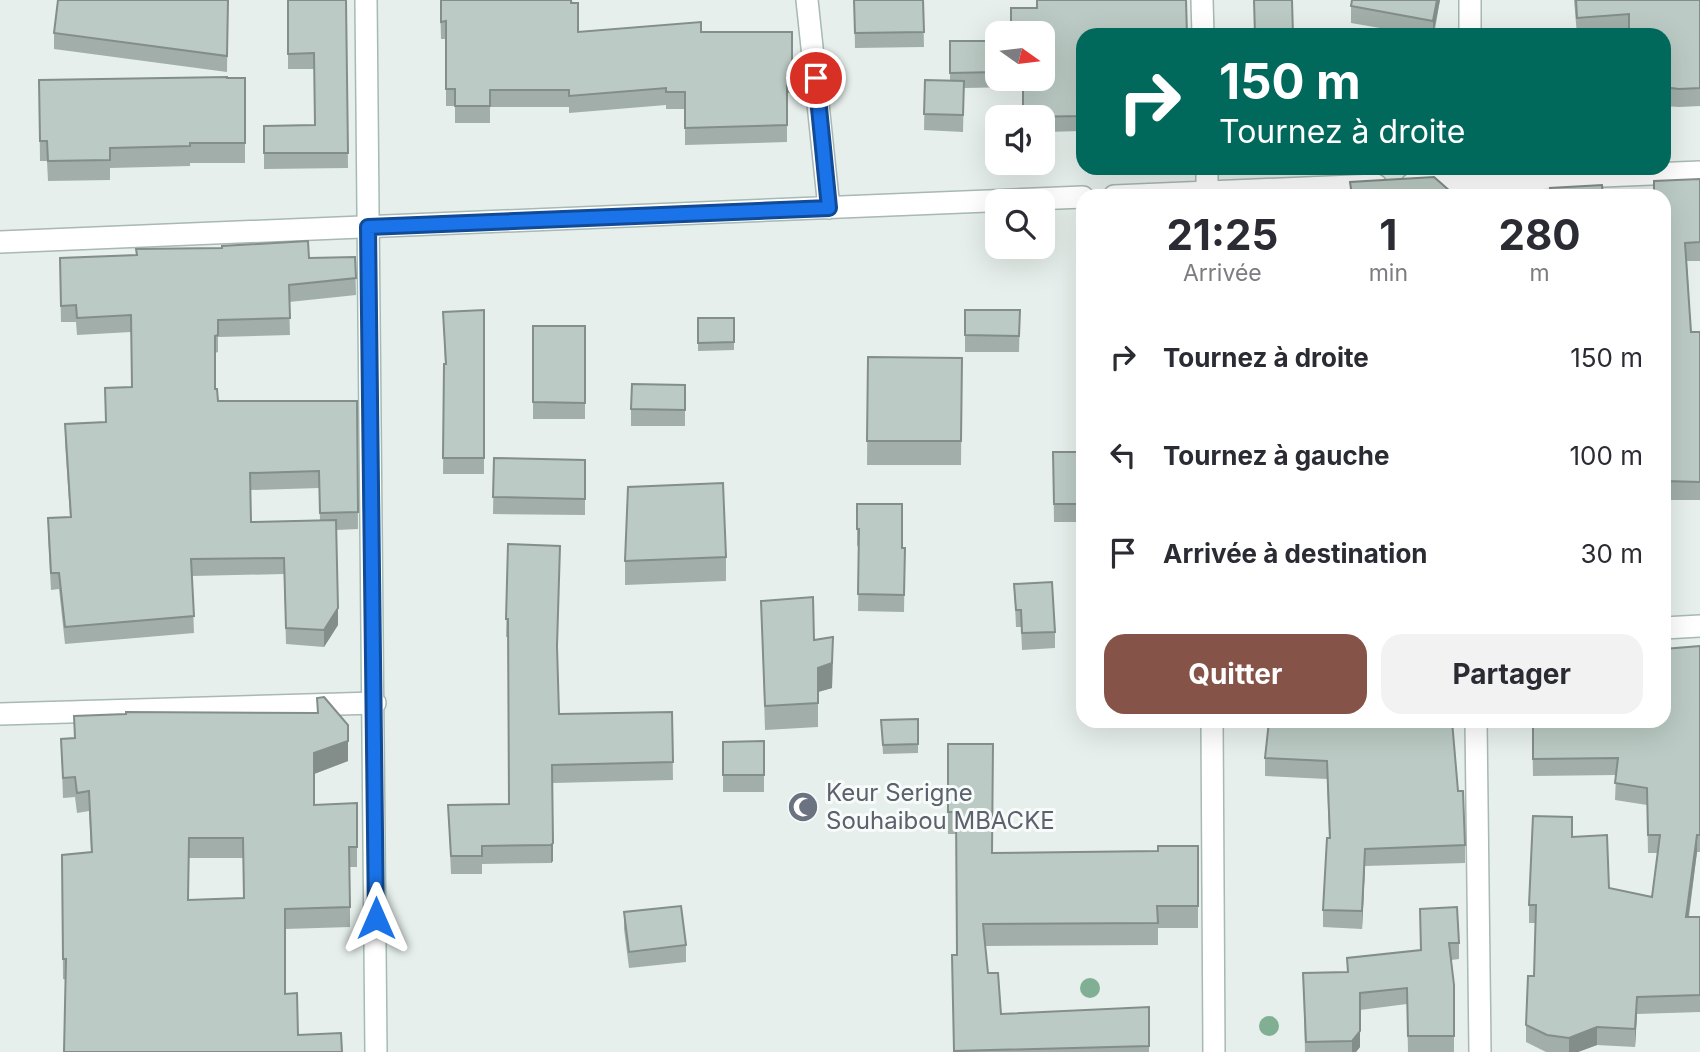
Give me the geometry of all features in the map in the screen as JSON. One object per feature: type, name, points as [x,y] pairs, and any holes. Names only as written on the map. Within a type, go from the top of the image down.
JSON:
[{"type":"street","points":[[366,0],[376,1052]]},
{"type":"street","points":[[807,0],[829,208]]},
{"type":"street","points":[[1202,0],[1203,28]]},
{"type":"street","points":[[1470,0],[1470,28]]},
{"type":"street","points":[[1671,173],[1700,172]]},
{"type":"street","points":[[1317,189],[1632,175]]},
{"type":"street","points":[[0,242],[1076,197]]},
{"type":"street","points":[[1671,628],[1700,626]]},
{"type":"street","points":[[0,714],[374,703]]},
{"type":"street","points":[[1212,728],[1214,1052]]},
{"type":"street","points":[[1476,728],[1480,1052]]},
{"type":"building","points":[[58,0],[228,0],[227,56],[54,33]]},
{"type":"building","points":[[288,0],[346,0],[348,153],[264,153],[264,126],[315,125],[314,53],[288,54]]},
{"type":"building","points":[[441,0],[571,0],[571,3],[578,3],[578,32],[701,22],[701,32],[792,32],[792,76],[787,76],[787,125],[685,128],[685,92],[666,92],[666,88],[569,96],[569,90],[490,90],[490,106],[455,106],[455,89],[446,89],[446,21],[441,22]]},
{"type":"building","points":[[854,0],[923,0],[924,32],[855,33]]},
{"type":"building","points":[[1037,0],[1186,0],[1187,28],[1076,28],[1076,116],[1055,116],[1055,105],[1023,105],[1023,91],[1055,91],[1055,21],[1011,21],[1011,8],[1037,8]]},
{"type":"building","points":[[1254,0],[1292,0],[1293,28],[1255,28]]},
{"type":"building","points":[[1352,0],[1437,0],[1433,21],[1351,6]]},
{"type":"building","points":[[1576,0],[1700,0],[1700,88],[1671,88],[1671,28],[1629,28],[1629,14],[1577,18]]},
{"type":"building","points":[[950,41],[985,41],[985,72],[950,73]]},
{"type":"building","points":[[245,78],[245,143],[110,148],[110,160],[48,161],[47,141],[40,141],[39,80]]},
{"type":"building","points":[[925,80],[964,81],[963,115],[924,114]]},
{"type":"building","points":[[1434,177],[1448,189],[1351,189],[1350,182]]},
{"type":"building","points":[[1700,179],[1700,242],[1685,243],[1691,332],[1700,332],[1700,482],[1671,481],[1671,189],[1654,189],[1654,181]]},
{"type":"building","points":[[1602,185],[1602,189],[1550,189]]},
{"type":"building","points":[[308,241],[309,258],[355,257],[356,278],[289,285],[290,318],[218,320],[218,335],[215,336],[215,389],[218,401],[357,401],[358,512],[320,513],[319,471],[250,473],[251,522],[336,520],[338,608],[324,630],[286,628],[284,558],[191,559],[194,616],[65,627],[59,573],[51,573],[48,518],[71,517],[65,424],[106,422],[105,388],[132,387],[131,315],[77,318],[76,305],[61,306],[60,258],[137,255],[136,249],[222,248]]},
{"type":"building","points":[[484,310],[484,458],[443,458],[446,364],[443,312]]},
{"type":"building","points":[[965,310],[1020,310],[1019,336],[965,335]]},
{"type":"building","points":[[698,318],[734,318],[734,342],[698,343]]},
{"type":"building","points":[[533,326],[585,326],[585,403],[533,402]]},
{"type":"building","points":[[868,357],[962,358],[961,441],[867,441]]},
{"type":"building","points":[[632,384],[685,385],[685,410],[631,409]]},
{"type":"building","points":[[1053,452],[1076,452],[1076,504],[1054,504]]},
{"type":"building","points":[[494,458],[585,460],[585,499],[493,497]]},
{"type":"building","points":[[723,483],[726,557],[625,561],[628,487]]},
{"type":"building","points":[[857,504],[902,504],[904,595],[858,594]]},
{"type":"building","points":[[508,544],[560,546],[557,646],[559,714],[672,712],[673,762],[552,765],[551,845],[482,846],[482,856],[451,856],[448,805],[509,804],[506,619]]},
{"type":"building","points":[[1052,582],[1055,632],[1022,633],[1021,610],[1016,610],[1014,584]]},
{"type":"building","points":[[813,597],[814,640],[833,637],[832,663],[818,668],[818,703],[765,706],[761,601]]},
{"type":"building","points":[[1700,646],[1700,835],[1697,835],[1686,917],[1700,917],[1700,995],[1637,997],[1635,1029],[1597,1027],[1569,1038],[1547,1035],[1526,1025],[1528,976],[1534,976],[1536,905],[1529,905],[1533,816],[1572,817],[1572,837],[1607,835],[1609,888],[1652,897],[1660,835],[1648,835],[1647,788],[1615,783],[1618,758],[1533,759],[1533,728],[1671,728],[1671,648]]},
{"type":"building","points":[[324,697],[348,725],[348,741],[314,753],[314,805],[357,803],[357,847],[349,847],[350,907],[285,909],[285,994],[297,993],[298,1035],[341,1033],[342,1052],[64,1052],[66,959],[63,959],[62,855],[92,852],[89,791],[77,793],[75,777],[63,778],[61,739],[75,738],[74,716],[126,712],[318,713],[317,698]],"holes":[[[189,838],[243,838],[244,898],[188,900]]]},
{"type":"building","points":[[918,719],[918,744],[883,745],[881,720]]},
{"type":"building","points":[[1268,728],[1453,728],[1458,791],[1463,791],[1465,845],[1365,849],[1362,911],[1323,910],[1327,838],[1330,838],[1327,761],[1265,758]]},
{"type":"building","points":[[764,741],[764,775],[723,775],[723,742]]},
{"type":"building","points":[[948,744],[993,744],[992,853],[1158,851],[1158,846],[1198,846],[1198,906],[1157,906],[1158,923],[983,924],[988,973],[998,973],[1001,1014],[1149,1007],[1149,1046],[954,1051],[952,955],[957,955],[956,812],[948,812]]},
{"type":"building","points":[[681,906],[686,945],[629,952],[624,912]]},
{"type":"building","points":[[1457,907],[1459,943],[1449,943],[1454,985],[1454,1036],[1408,1036],[1407,988],[1360,993],[1360,1031],[1352,1041],[1306,1042],[1303,973],[1348,972],[1347,958],[1421,950],[1420,909]]},
{"type":"place","name":"Keur Serigne Souhaibou MBACKE","points":[[803,807]]},
{"type":"route","points":[[376,918],[368,227],[829,208],[816,78]]}]
